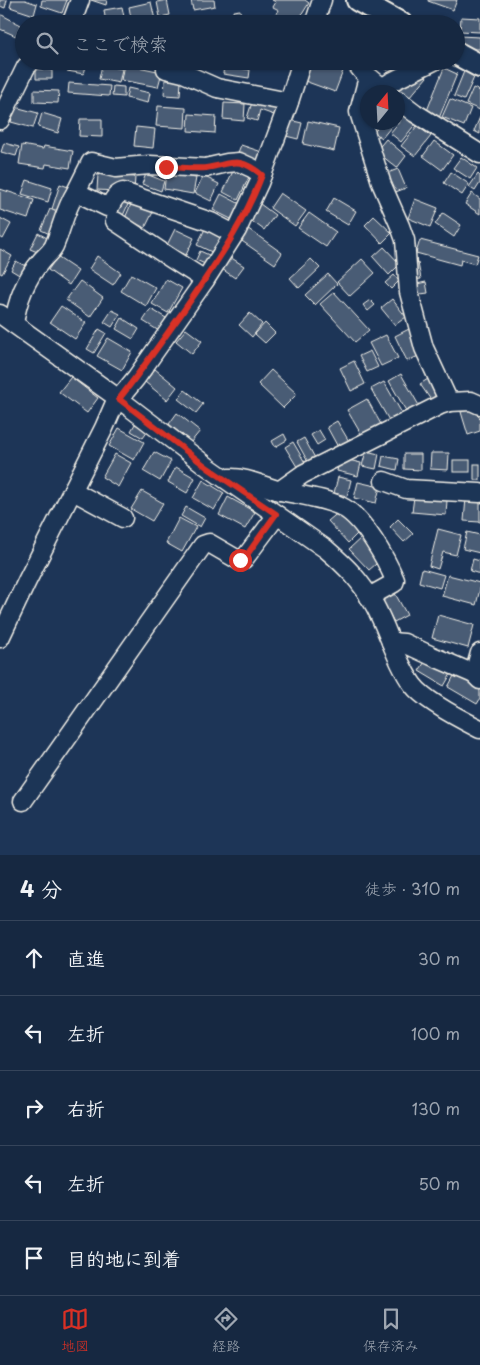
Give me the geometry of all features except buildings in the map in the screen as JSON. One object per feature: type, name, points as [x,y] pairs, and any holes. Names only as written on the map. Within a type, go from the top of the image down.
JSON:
[{"type":"main road","points":[[358,0],[385,15]]},
{"type":"main road","points":[[465,58],[480,66]]},
{"type":"street","points":[[74,15],[80,0]]},
{"type":"street","points":[[317,15],[322,0]]},
{"type":"street","points":[[0,120],[25,70]]},
{"type":"street","points":[[170,70],[183,73],[216,88],[289,102]]},
{"type":"street","points":[[0,638],[114,405],[136,378],[205,280],[234,234],[262,175],[299,70]]},
{"type":"street","points":[[363,70],[379,85]]},
{"type":"street","points":[[383,85],[416,70]]},
{"type":"street","points":[[405,105],[480,154]]},
{"type":"street","points":[[365,130],[382,185],[404,240],[408,292],[424,348],[449,402]]},
{"type":"street","points":[[262,175],[239,162],[205,168],[150,165],[116,168],[91,162],[64,217],[52,249],[32,274],[7,319],[119,399],[208,468],[326,549],[355,575],[375,606],[414,686],[460,719],[480,729]]},
{"type":"street","points":[[76,192],[107,207],[110,206],[113,199],[123,192],[211,222],[234,234]]},
{"type":"street","points":[[115,221],[205,280]]},
{"type":"street","points":[[279,491],[303,474],[440,404],[471,401],[480,405]]},
{"type":"street","points":[[223,478],[239,478],[279,491],[343,507],[356,517],[384,557],[395,580],[369,597]]},
{"type":"street","points":[[384,481],[406,489],[480,493]]},
{"type":"street","points":[[73,491],[123,518]]},
{"type":"street","points":[[23,801],[203,545],[209,543],[240,560],[244,559],[276,514]]},
{"type":"street","points":[[391,642],[404,643],[477,677],[480,653]]},
{"type":"route","points":[[166,167],[205,168],[239,162],[262,175],[237,230],[222,254],[136,378],[119,399],[208,468],[276,514],[244,559],[240,560]]}]
